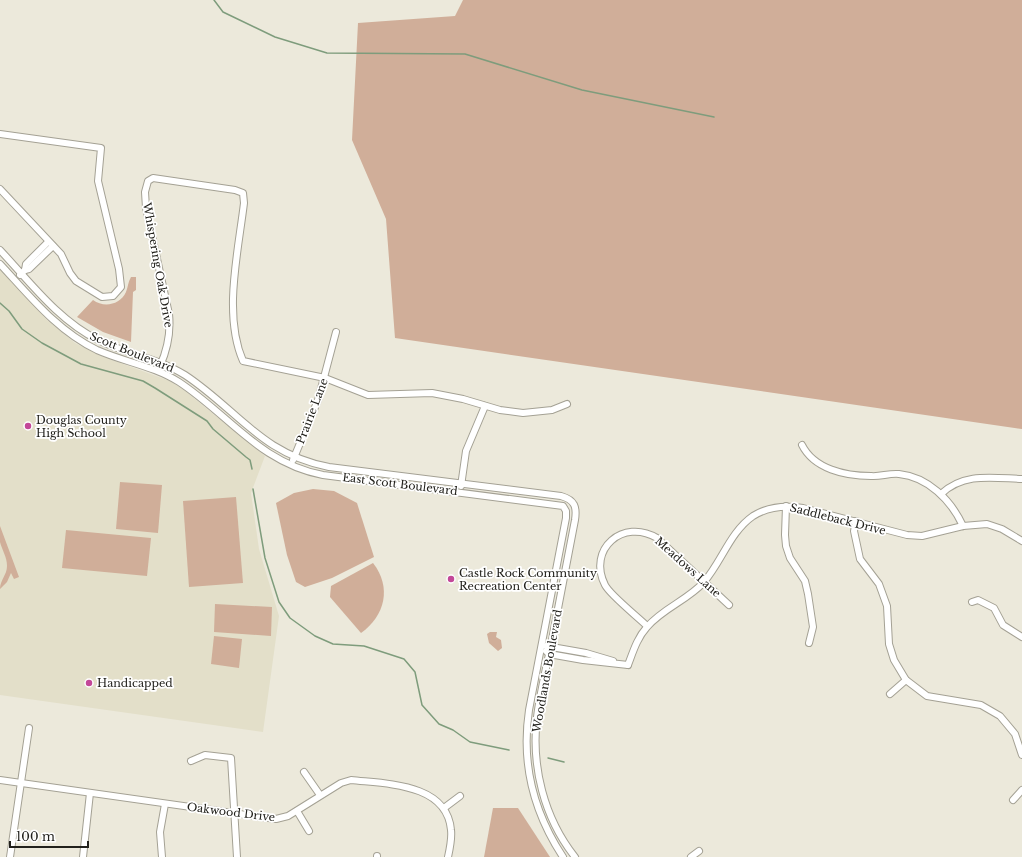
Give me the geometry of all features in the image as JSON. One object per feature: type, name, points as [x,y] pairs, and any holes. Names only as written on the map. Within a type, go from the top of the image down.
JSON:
[{"type":"street","points":[[0,134],[101,148],[98,181],[119,269],[121,287],[113,296],[102,296],[89,290],[76,281],[70,274],[61,254],[0,189]]},
{"type":"street","name":"Whispering Oak Drive","points":[[158,371],[168,344],[170,330],[169,314],[146,208],[145,192],[148,181],[154,178],[234,190],[243,193],[244,203],[232,317],[238,348],[243,361],[325,378],[368,395],[432,393],[463,399],[485,406],[523,413],[552,410],[567,404]]},
{"type":"street","points":[[15,279],[23,271],[26,264],[51,244]]},
{"type":"street","name":"Scott Boulevard","points":[[0,250],[23,271],[62,316],[82,331],[106,344],[161,363],[186,376],[264,439],[294,457]]},
{"type":"street","name":"Scott Boulevard","points":[[0,264],[50,316],[76,338],[107,354],[158,371],[172,378],[191,391],[243,435]]},
{"type":"street","name":"Prairie Lane","points":[[290,465],[318,400],[336,332]]},
{"type":"street","points":[[460,492],[466,451],[485,406]]},
{"type":"street","name":"East Scott Boulevard","points":[[243,435],[268,454],[290,465],[323,475],[557,504],[565,508]]},
{"type":"street","points":[[802,445],[811,459],[834,470],[873,477],[887,474],[909,476],[920,481],[942,494],[951,505],[963,526]]},
{"type":"street","name":"East Scott Boulevard","points":[[294,457],[329,467],[462,482],[562,496],[573,502]]},
{"type":"street","points":[[942,494],[956,483],[967,479],[979,477],[1022,479]]},
{"type":"street","name":"Woodlands Boulevard","points":[[573,502],[576,508],[575,520],[537,716],[535,749],[538,772],[550,815],[560,835],[575,857]]},
{"type":"street","points":[[786,506],[786,546],[790,558],[805,581],[808,594],[813,627],[809,643]]},
{"type":"street","name":"Saddleback Drive","points":[[628,665],[636,644],[647,626],[690,595],[704,582],[718,563],[740,527],[760,512],[776,507],[786,506],[856,521],[907,535],[922,536],[963,526],[987,524],[1002,529],[1022,540]]},
{"type":"street","name":"Woodlands Boulevard","points":[[563,857],[541,818],[532,792],[526,742],[527,720],[566,518],[565,508]]},
{"type":"street","points":[[856,521],[854,531],[860,559],[879,584],[887,606],[889,644],[894,660],[906,680],[927,696],[981,705],[1000,716],[1015,734],[1022,755]]},
{"type":"street","name":"Meadows Lane","points":[[647,626],[606,587],[601,575],[600,564],[602,553],[609,542],[622,533],[635,531],[649,533],[657,538],[729,605]]},
{"type":"street","points":[[972,602],[978,600],[994,608],[1003,625],[1022,637]]},
{"type":"street","points":[[541,647],[550,646],[586,653],[628,665]]},
{"type":"street","points":[[541,647],[549,654],[583,660],[628,665]]},
{"type":"street","points":[[890,694],[906,680]]},
{"type":"street","points":[[10,857],[29,728]]},
{"type":"street","points":[[191,761],[205,755],[231,758],[237,857]]},
{"type":"street","points":[[304,772],[320,795]]},
{"type":"street","name":"Oakwood Drive","points":[[0,780],[90,794],[276,819],[288,816],[320,795],[341,783],[351,780],[417,789],[431,796],[444,808],[452,830],[448,857]]},
{"type":"street","points":[[1013,800],[1022,790]]},
{"type":"street","points":[[83,857],[90,794]]},
{"type":"street","points":[[444,808],[460,796]]},
{"type":"street","points":[[162,857],[160,832],[165,804]]},
{"type":"street","points":[[297,810],[309,831]]},
{"type":"street","points":[[691,857],[699,850]]},
{"type":"shaded area","points":[[463,0],[1022,0],[1022,429],[395,338],[386,219],[352,140],[358,23],[455,16]]},
{"type":"shaded area","points":[[0,268],[47,320],[75,343],[101,356],[170,381],[184,390],[265,456],[251,493],[259,549],[279,616],[263,732],[0,695]]},
{"type":"shaded area","points":[[131,277],[136,277],[136,290],[133,292],[131,342],[103,332],[77,317],[93,300],[102,304],[111,304],[120,300],[126,292]]},
{"type":"shaded area","points":[[120,482],[162,485],[158,533],[116,529]]},
{"type":"shaded area","points":[[313,489],[334,491],[357,503],[374,557],[332,578],[305,587],[296,582],[287,555],[276,503],[294,493]]},
{"type":"shaded area","points":[[236,497],[243,583],[189,587],[183,501]]},
{"type":"shaded area","points":[[0,526],[19,577],[14,579],[11,573],[7,582],[0,589],[6,572],[7,563],[0,542]]},
{"type":"shaded area","points":[[66,530],[151,538],[147,576],[62,568]]},
{"type":"shaded area","points":[[373,563],[383,582],[383,601],[376,618],[361,633],[330,597],[331,586]]},
{"type":"shaded area","points":[[215,604],[272,607],[271,636],[214,632]]},
{"type":"shaded area","points":[[490,632],[497,632],[496,637],[501,640],[502,648],[498,651],[489,643],[487,634]]},
{"type":"shaded area","points":[[214,636],[242,639],[239,668],[211,664]]},
{"type":"shaded area","points":[[493,808],[518,808],[550,857],[484,857]]},
{"type":"waterway","points":[[214,0],[223,12],[275,37],[327,53],[465,54],[582,90],[714,117]]},
{"type":"waterway","points":[[0,303],[9,311],[22,329],[42,343],[81,364],[143,381],[207,421],[213,429],[250,460],[252,469]]},
{"type":"waterway","points":[[253,489],[265,558],[279,602],[290,618],[315,636],[333,644],[364,646],[404,659],[415,672],[422,705],[439,724],[453,730],[470,742],[509,750]]},
{"type":"waterway","points":[[548,758],[564,762]]},
{"type":"place","name":"Douglas County High School","points":[[28,426]]},
{"type":"place","name":"Castle Rock Community Recreation Center","points":[[451,579]]},
{"type":"place","name":"Handicapped","points":[[89,683]]}]
